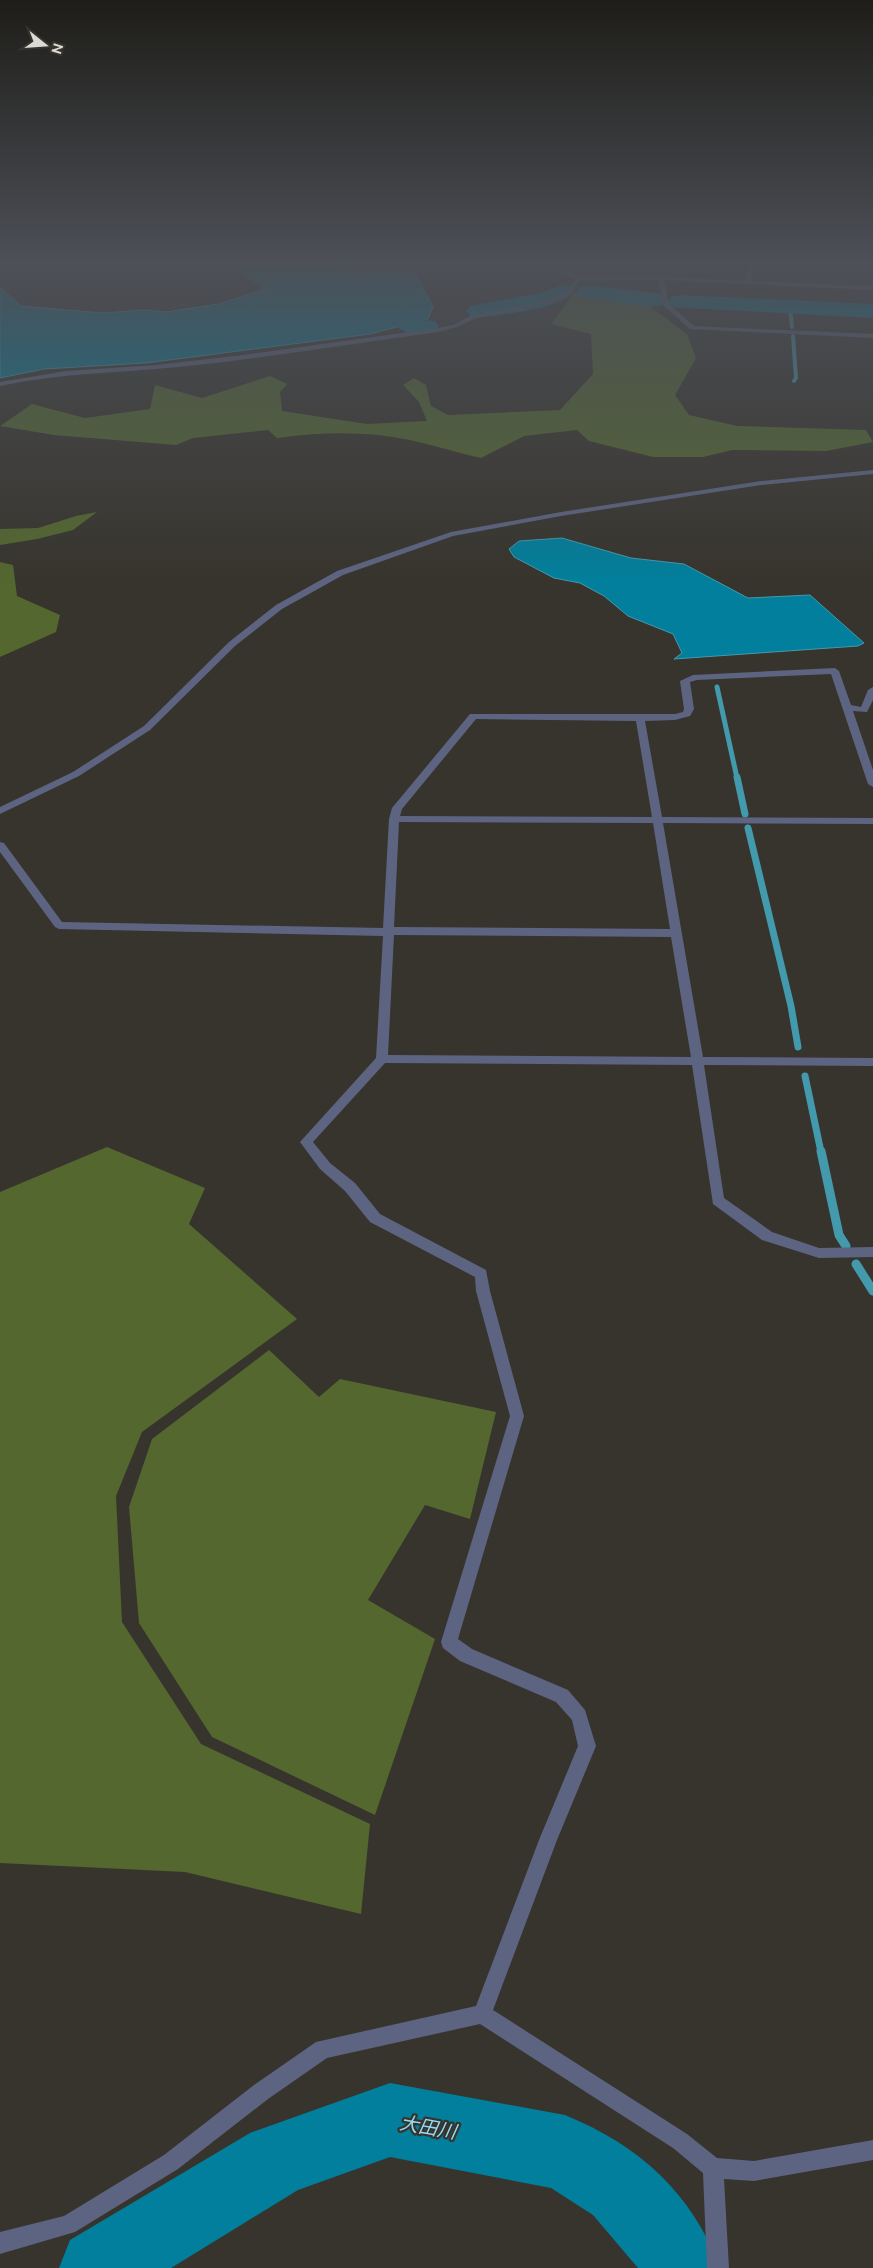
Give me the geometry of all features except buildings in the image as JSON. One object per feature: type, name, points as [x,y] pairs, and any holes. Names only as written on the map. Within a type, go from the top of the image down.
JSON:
[{"type":"street","points":[[0,384],[38,376],[118,371]]},
{"type":"street","points":[[0,811],[76,774],[147,728],[232,644],[280,607],[340,573],[451,534],[561,514],[761,483],[873,472]]},
{"type":"street","points":[[482,2014],[548,1840],[587,1746],[578,1716],[562,1696],[466,1654],[449,1642],[517,1416],[483,1291],[481,1274],[375,1218],[350,1187],[325,1166],[306,1142],[382,1059],[394,820],[397,808],[474,716],[675,717],[686,714],[690,709],[686,681],[696,677],[835,671],[873,784]]},
{"type":"street","points":[[848,707],[864,710],[873,690]]},
{"type":"street","points":[[640,718],[655,821],[698,1062],[718,1200],[767,1236],[819,1253],[873,1252]]},
{"type":"street","points":[[394,820],[873,821]]},
{"type":"street","points":[[0,845],[60,925],[377,933],[389,931],[675,933]]},
{"type":"street","points":[[382,1059],[873,1062]]},
{"type":"street","points":[[0,2243],[68,2225],[171,2162],[261,2092],[323,2049],[482,2014],[680,2141],[713,2168],[754,2171],[873,2150]]},
{"type":"street","points":[[713,2168],[718,2268]]},
{"type":"green space","points":[[593,371],[689,371],[675,395],[689,415],[737,426],[866,430],[873,442],[826,451],[732,450],[703,457],[653,457],[589,441],[577,430],[524,436],[481,458],[410,440],[377,435],[327,434],[277,438],[268,430],[193,438],[176,445],[54,435],[0,426],[32,404],[85,418],[150,409],[155,385],[202,398],[270,376],[287,384],[280,392],[282,411],[367,424],[427,421],[419,402],[403,385],[414,378],[426,385],[431,406],[448,415],[560,410],[593,374]]},
{"type":"green space","points":[[97,512],[73,530],[37,539],[0,545],[0,529],[38,528],[76,516]]},
{"type":"green space","points":[[0,562],[13,565],[17,596],[60,615],[56,632],[0,657]]},
{"type":"green space","points":[[107,1147],[205,1188],[189,1224],[297,1319],[142,1432],[116,1496],[122,1622],[201,1744],[370,1824],[361,1914],[185,1872],[0,1863],[0,1192]]},
{"type":"green space","points":[[269,1350],[319,1397],[340,1379],[496,1412],[470,1519],[425,1505],[368,1600],[435,1639],[375,1815],[212,1737],[139,1623],[129,1507],[152,1439]]},
{"type":"water","points":[[0,371],[35,371],[0,378]]},
{"type":"water","points":[[562,538],[631,558],[684,564],[748,598],[810,595],[864,643],[858,646],[674,659],[682,653],[673,634],[628,616],[604,596],[580,583],[554,578],[514,557],[509,549],[519,541]]},
{"type":"waterway","points":[[794,381],[796,378],[795,371]]},
{"type":"waterway","points":[[717,687],[737,778]]},
{"type":"waterway","points":[[737,777],[745,814]]},
{"type":"waterway","points":[[748,828],[791,1006],[798,1047]]},
{"type":"waterway","points":[[805,1076],[821,1152]]},
{"type":"waterway","points":[[821,1151],[839,1235],[846,1246]]},
{"type":"waterway","points":[[856,1264],[873,1291]]},
{"type":"waterway","name":"大田川","points":[[98,2268],[277,2160],[390,2120],[565,2153],[620,2188],[662,2234],[682,2268]]}]
